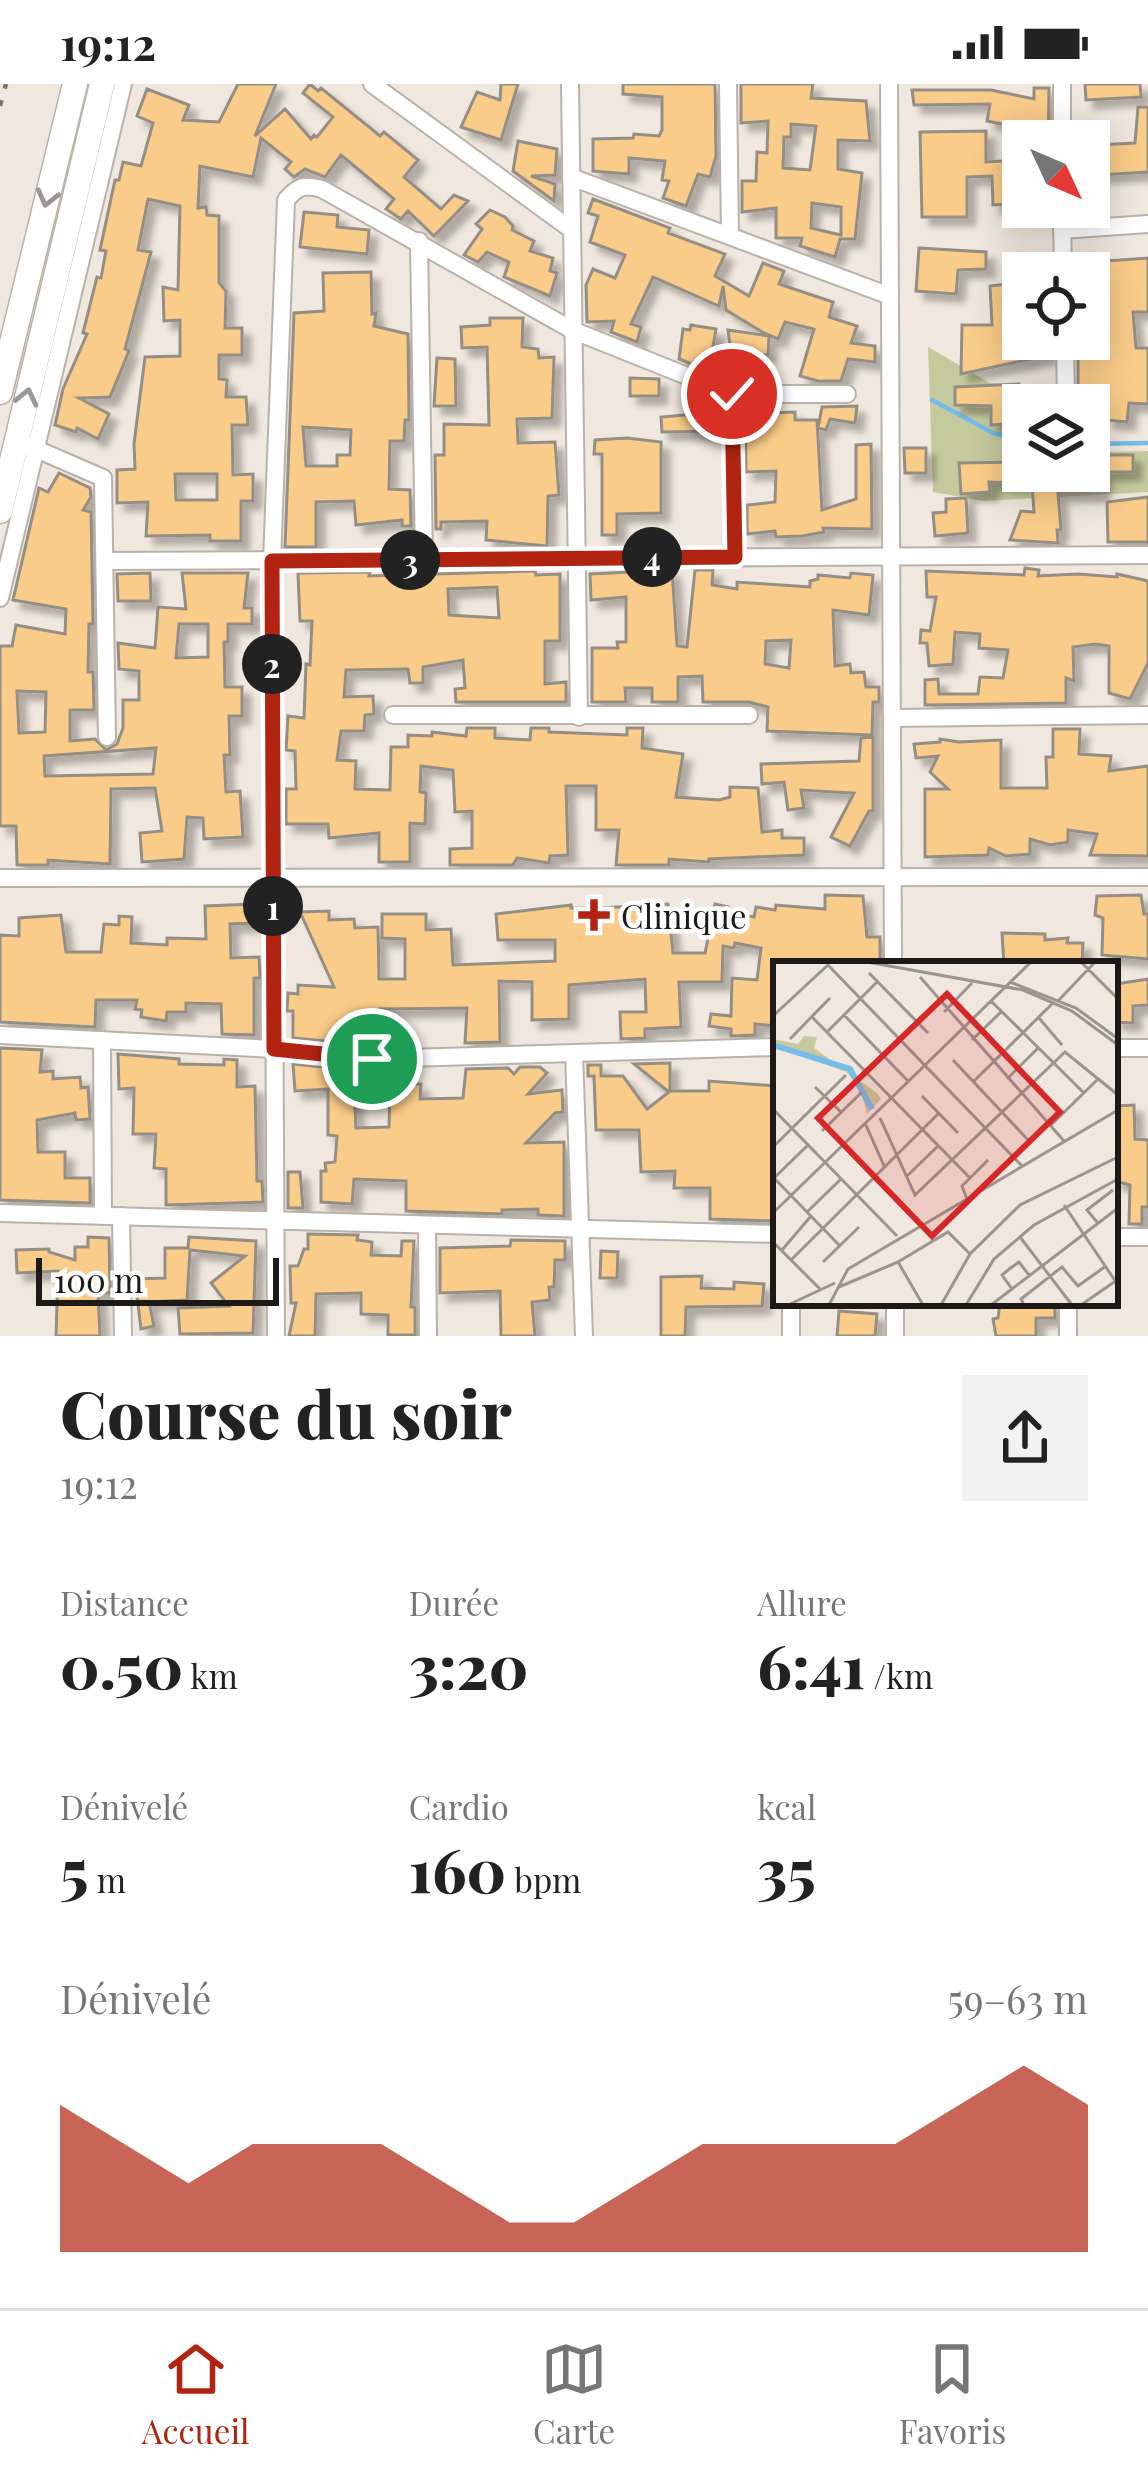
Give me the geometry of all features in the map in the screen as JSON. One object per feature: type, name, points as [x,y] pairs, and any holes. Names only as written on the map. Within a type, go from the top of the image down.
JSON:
[{"type":"main road","points":[[0,392],[75,84]]},
{"type":"main road","points":[[0,511],[27,445],[102,84]]},
{"type":"street","points":[[0,598],[27,445],[123,84]]},
{"type":"street","points":[[372,84],[572,230]]},
{"type":"street","points":[[570,84],[579,717]]},
{"type":"street","points":[[728,84],[730,235]]},
{"type":"street","points":[[889,84],[893,961]]},
{"type":"street","points":[[1062,84],[1062,120]]},
{"type":"street","points":[[571,177],[890,296]]},
{"type":"street","points":[[276,1336],[272,561],[286,200],[306,185],[322,189],[572,330],[732,394],[847,394]]},
{"type":"street","points":[[1063,252],[1062,230],[1148,224]]},
{"type":"street","points":[[419,241],[424,560]]},
{"type":"street","points":[[732,394],[735,557]]},
{"type":"street","points":[[27,445],[103,478],[107,737]]},
{"type":"street","points":[[106,561],[1148,555]]},
{"type":"street","points":[[393,715],[749,715]]},
{"type":"street","points":[[892,718],[1148,715]]},
{"type":"street","points":[[0,878],[1148,878]]},
{"type":"street","points":[[0,1035],[274,1049],[372,1059],[773,1047]]},
{"type":"street","points":[[102,1040],[123,1336]]},
{"type":"street","points":[[574,1053],[584,1336]]},
{"type":"street","points":[[0,1213],[773,1234]]},
{"type":"street","points":[[427,1226],[428,1336]]},
{"type":"green space","points":[[928,347],[990,383],[1002,384],[1002,492],[1110,492],[1110,452],[1148,451],[1148,492],[983,501],[933,492]]},
{"type":"building","points":[[238,84],[276,84],[255,136],[285,109],[311,139],[317,137],[333,117],[303,93],[310,84],[418,160],[404,177],[441,209],[454,195],[468,201],[434,236],[408,211],[401,219],[386,209],[394,199],[341,155],[325,177],[305,169],[294,177],[285,169],[291,162],[261,138],[253,177],[200,166],[198,208],[206,207],[207,215],[219,216],[225,328],[242,328],[242,355],[219,355],[219,379],[227,380],[226,397],[246,397],[248,425],[232,425],[233,475],[253,474],[253,501],[241,501],[241,541],[210,541],[210,535],[146,536],[148,502],[117,503],[117,470],[135,469],[145,357],[180,356],[180,320],[164,321],[163,287],[178,290],[180,206],[148,199],[138,250],[151,252],[125,349],[129,351],[110,397],[79,398],[109,414],[98,439],[77,428],[76,432],[55,425],[63,389],[87,334],[83,333],[97,277],[101,278],[106,251],[100,250],[115,180],[119,180],[123,162],[141,166],[153,123],[137,116],[147,89],[189,105],[183,120],[219,122]],"holes":[[[175,474],[217,474],[217,500],[176,500]]]},
{"type":"building","points":[[501,84],[518,84],[501,140],[461,127],[477,92],[500,100]]},
{"type":"building","points":[[623,84],[715,84],[716,156],[710,177],[698,174],[686,206],[663,198],[669,181],[662,180],[665,161],[629,158],[629,174],[593,171],[593,139],[659,136],[662,130],[662,97],[623,94]]},
{"type":"building","points":[[741,84],[813,84],[811,98],[866,101],[870,141],[838,140],[838,169],[862,173],[855,239],[840,239],[835,257],[800,246],[802,238],[776,238],[776,208],[742,212],[742,181],[756,181],[757,152],[767,153],[768,121],[741,123]],"holes":[[[791,124],[816,126],[810,170],[783,168],[784,137],[791,137]],[[812,203],[841,207],[841,235],[811,228]]]},
{"type":"building","points":[[1085,84],[1140,84],[1141,97],[1086,100]]},
{"type":"building","points":[[1034,88],[1049,88],[1048,120],[1002,120],[1002,124],[987,121],[990,104],[914,105],[912,90],[991,90],[1034,99]]},
{"type":"building","points":[[1138,107],[1148,107],[1148,172],[1110,174],[1110,144],[1135,143]]},
{"type":"building","points":[[986,131],[986,162],[1002,161],[1002,204],[993,205],[992,176],[967,177],[967,217],[922,217],[920,132]]},
{"type":"building","points":[[518,141],[557,149],[555,175],[531,176],[555,184],[554,201],[513,171]]},
{"type":"building","points":[[593,199],[725,254],[715,276],[749,296],[763,263],[784,271],[779,284],[833,302],[829,317],[857,326],[851,343],[875,346],[875,362],[848,359],[841,381],[800,376],[814,329],[785,322],[778,339],[764,333],[726,310],[723,286],[719,306],[653,277],[631,324],[641,327],[637,342],[611,332],[614,321],[587,322],[586,285],[593,269],[615,278],[625,255],[590,242],[598,216],[588,213]]},
{"type":"building","points":[[490,210],[505,217],[512,230],[534,241],[530,251],[553,258],[550,271],[557,273],[550,296],[504,277],[509,262],[487,252],[478,262],[464,255],[482,229],[476,224]]},
{"type":"building","points":[[304,212],[338,215],[337,227],[369,230],[367,254],[300,247]]},
{"type":"building","points":[[919,248],[986,252],[986,269],[958,270],[956,294],[916,291]]},
{"type":"building","points":[[1148,258],[1148,312],[1133,312],[1136,348],[1148,348],[1148,404],[1129,403],[1127,422],[1110,420],[1110,384],[1078,384],[1078,360],[1110,360],[1110,261]]},
{"type":"building","points":[[371,272],[374,326],[408,334],[409,420],[405,420],[404,441],[390,441],[389,489],[410,490],[411,526],[402,526],[402,520],[356,525],[354,501],[316,502],[316,547],[285,547],[294,313],[324,311],[323,273]],"holes":[[[303,427],[351,430],[350,455],[337,455],[337,466],[306,466]]]},
{"type":"building","points":[[1002,285],[1002,360],[1027,360],[961,374],[962,325],[992,325],[990,286]]},
{"type":"building","points":[[490,318],[523,318],[522,347],[538,349],[539,358],[554,357],[552,418],[517,419],[518,443],[555,442],[559,495],[548,496],[547,546],[486,540],[487,521],[441,522],[441,529],[436,529],[435,455],[444,455],[444,424],[489,425],[487,347],[462,348],[461,327],[490,325]]},
{"type":"building","points":[[691,325],[716,329],[710,364],[679,359],[683,329],[690,330]]},
{"type":"building","points":[[728,330],[769,336],[768,355],[731,353]]},
{"type":"building","points":[[437,358],[455,359],[456,406],[434,406]]},
{"type":"building","points":[[630,378],[659,379],[659,396],[630,396]]},
{"type":"building","points":[[1002,385],[1002,424],[991,425],[991,406],[955,405],[955,387]]},
{"type":"building","points":[[857,406],[855,423],[830,419],[826,430],[818,428],[822,407]]},
{"type":"building","points":[[745,407],[765,413],[795,412],[795,420],[817,420],[822,510],[856,499],[856,445],[871,444],[872,529],[823,528],[824,532],[802,536],[776,537],[775,531],[747,534],[747,505],[775,502],[776,471],[746,472]]},
{"type":"building","points":[[720,412],[720,431],[662,432],[661,417]]},
{"type":"building","points":[[595,440],[661,442],[661,513],[617,514],[617,535],[602,535],[602,454],[594,454]]},
{"type":"building","points":[[904,448],[926,448],[926,473],[905,473]]},
{"type":"building","points":[[1110,455],[1133,455],[1133,472],[1110,472]]},
{"type":"building","points":[[1002,462],[1002,482],[989,482],[990,492],[961,494],[959,463]]},
{"type":"building","points":[[59,473],[90,488],[91,497],[83,510],[91,512],[93,624],[89,624],[88,672],[93,672],[94,710],[70,710],[70,741],[95,739],[106,750],[117,744],[123,728],[123,700],[139,700],[139,671],[119,669],[118,643],[155,648],[158,607],[186,609],[182,573],[248,573],[244,608],[252,608],[252,624],[228,624],[228,642],[224,642],[225,687],[242,687],[242,716],[229,716],[230,755],[224,755],[226,792],[240,791],[243,837],[204,839],[203,818],[187,817],[184,859],[142,862],[140,833],[162,831],[155,788],[111,789],[110,864],[48,860],[48,865],[17,865],[16,826],[0,826],[0,646],[12,646],[16,625],[65,634],[66,609],[13,600],[39,488],[48,492]],"holes":[[[179,624],[208,624],[208,657],[176,658]],[[17,691],[46,692],[45,732],[19,733]],[[156,748],[153,774],[45,776],[44,756]]]},
{"type":"building","points":[[1033,492],[1101,492],[1058,493],[1058,543],[1010,540],[1021,511],[1034,512]]},
{"type":"building","points":[[1148,497],[1148,542],[1108,542],[1107,502]]},
{"type":"building","points":[[966,498],[968,533],[935,536],[933,513],[946,512],[946,499]]},
{"type":"building","points":[[1025,568],[1039,570],[1038,576],[1117,574],[1148,581],[1148,663],[1130,699],[1109,693],[1109,646],[1096,644],[1073,647],[1074,681],[1066,678],[1066,703],[925,705],[925,680],[938,679],[939,694],[978,694],[980,677],[1003,678],[1008,650],[979,648],[980,634],[955,632],[953,664],[929,666],[927,643],[920,643],[921,630],[930,631],[936,597],[927,597],[926,571],[1024,575]]},
{"type":"building","points":[[672,570],[677,646],[687,647],[695,570],[713,570],[712,585],[737,589],[737,582],[810,587],[818,575],[873,575],[869,615],[833,610],[835,666],[850,664],[851,673],[864,672],[866,687],[879,687],[879,702],[873,702],[872,735],[767,731],[768,707],[703,702],[702,676],[678,677],[678,702],[652,702],[652,688],[625,688],[626,702],[592,702],[592,648],[618,648],[617,642],[626,642],[626,597],[591,600],[590,574]],"holes":[[[791,640],[789,668],[765,664],[766,641]]]},
{"type":"building","points":[[370,572],[369,576],[560,574],[560,641],[545,641],[545,684],[566,682],[566,702],[456,702],[455,689],[465,688],[463,660],[423,667],[423,683],[410,683],[408,669],[346,670],[344,697],[373,696],[374,714],[365,715],[364,731],[341,731],[337,760],[356,761],[355,789],[390,790],[391,747],[408,747],[408,735],[466,736],[467,728],[495,728],[495,738],[530,740],[531,728],[627,735],[627,728],[643,728],[642,748],[683,754],[676,797],[719,800],[730,797],[730,787],[758,788],[762,832],[782,830],[782,838],[804,838],[804,855],[616,865],[619,830],[596,830],[596,786],[566,786],[568,855],[550,856],[549,863],[517,858],[513,865],[450,865],[450,849],[472,848],[472,811],[455,812],[453,770],[421,766],[425,824],[410,823],[410,862],[379,862],[379,833],[329,838],[328,824],[286,824],[286,789],[296,789],[295,751],[286,750],[288,716],[304,718],[306,664],[310,665],[312,621],[300,621],[298,573]],"holes":[[[497,587],[499,618],[449,615],[448,589]]]},
{"type":"building","points":[[150,573],[151,601],[118,601],[117,574]]},
{"type":"building","points":[[1053,729],[1080,729],[1079,754],[1111,756],[1109,771],[1148,766],[1148,856],[1090,855],[1097,834],[1068,830],[1068,842],[1050,845],[1030,839],[1030,854],[1006,856],[989,848],[988,855],[925,857],[925,789],[948,789],[930,772],[938,756],[916,758],[914,744],[940,739],[1001,740],[1001,788],[1047,788],[1046,757],[1053,757]]},
{"type":"building","points":[[873,737],[873,811],[850,846],[831,837],[854,793],[801,790],[804,808],[788,810],[784,782],[762,784],[761,764],[859,761],[861,738]]},
{"type":"building","points":[[825,895],[863,896],[867,937],[880,937],[880,961],[773,961],[773,1026],[755,1024],[755,1035],[731,1036],[731,1029],[709,1026],[711,1014],[731,1016],[732,978],[757,980],[761,948],[735,943],[734,948],[723,946],[722,982],[679,982],[681,1027],[645,1029],[645,1038],[621,1039],[620,1012],[646,1012],[645,979],[569,985],[569,1019],[532,1020],[532,982],[499,981],[500,1042],[465,1043],[467,1008],[379,1009],[381,1046],[293,1038],[293,1011],[287,1011],[288,993],[298,994],[298,985],[334,987],[300,912],[329,911],[329,920],[354,919],[355,928],[378,927],[379,979],[405,979],[405,939],[382,938],[382,914],[426,914],[426,930],[451,929],[453,965],[555,961],[555,940],[498,940],[496,914],[571,905],[668,904],[673,953],[705,953],[715,904],[728,907],[727,912],[754,917],[756,907],[825,909]]},
{"type":"building","points":[[1141,895],[1144,914],[1148,914],[1148,959],[1102,955],[1103,918],[1095,915],[1097,896]]},
{"type":"building","points":[[255,904],[255,923],[230,924],[231,958],[259,957],[260,978],[254,978],[254,1035],[222,1034],[221,1004],[186,1003],[186,1012],[167,1012],[166,1021],[141,1017],[142,1010],[135,1009],[137,1000],[96,1000],[95,1027],[0,1022],[0,935],[19,936],[19,918],[61,915],[66,952],[101,952],[104,924],[119,925],[119,916],[132,917],[131,943],[167,945],[167,938],[206,939],[205,906]]},
{"type":"building","points":[[1002,933],[1045,934],[1045,940],[1068,938],[1067,943],[1083,943],[1082,961],[1004,961]]},
{"type":"building","points":[[1148,979],[1148,1005],[1133,1006],[1133,1023],[1118,1022],[1118,984]]},
{"type":"building","points":[[0,1048],[42,1050],[40,1072],[53,1071],[53,1079],[80,1077],[81,1088],[88,1087],[90,1119],[76,1120],[75,1113],[37,1120],[38,1152],[65,1152],[65,1178],[90,1178],[90,1203],[0,1200]]},
{"type":"building","points":[[118,1054],[179,1059],[179,1064],[224,1065],[224,1059],[237,1060],[237,1087],[255,1086],[257,1181],[262,1181],[263,1202],[166,1205],[166,1169],[154,1168],[156,1134],[133,1134],[134,1088],[119,1089]]},
{"type":"building","points":[[670,1063],[670,1091],[709,1091],[709,1081],[773,1086],[773,1221],[710,1219],[710,1188],[674,1188],[675,1171],[641,1172],[639,1130],[596,1130],[594,1076],[588,1076],[588,1065],[601,1065],[601,1076],[623,1076],[647,1109],[669,1092],[634,1064]]},
{"type":"building","points":[[293,1064],[353,1070],[356,1128],[389,1127],[390,1084],[421,1084],[420,1099],[463,1098],[466,1069],[508,1068],[514,1074],[520,1067],[540,1067],[547,1073],[528,1094],[562,1090],[563,1112],[555,1113],[526,1143],[564,1142],[564,1216],[538,1215],[538,1209],[502,1210],[502,1214],[406,1211],[406,1181],[354,1179],[352,1204],[321,1202],[321,1171],[326,1171],[325,1163],[335,1162],[337,1136],[328,1135],[328,1089],[295,1091]]},
{"type":"building","points":[[1134,1105],[1135,1139],[1148,1140],[1148,1207],[1142,1207],[1142,1224],[1129,1224],[1130,1185],[1118,1182],[1118,1106]]},
{"type":"building","points":[[288,1172],[300,1172],[303,1208],[288,1208]]},
{"type":"building","points":[[308,1234],[358,1235],[357,1240],[372,1242],[371,1255],[401,1256],[402,1241],[414,1241],[411,1307],[415,1307],[415,1335],[388,1335],[388,1315],[361,1314],[361,1293],[316,1294],[315,1336],[289,1336],[296,1303],[291,1303],[290,1266],[298,1266],[308,1249]]},
{"type":"building","points":[[88,1237],[109,1238],[110,1293],[98,1293],[100,1336],[56,1336],[58,1271],[17,1273],[16,1250],[49,1249],[75,1260],[75,1247],[88,1247]]},
{"type":"building","points":[[189,1237],[256,1241],[253,1333],[180,1334],[178,1308],[229,1306],[211,1283],[245,1256],[190,1250],[187,1300],[149,1302],[154,1326],[141,1329],[135,1279],[165,1278],[165,1248],[188,1248]]},
{"type":"building","points":[[511,1240],[565,1241],[565,1260],[555,1260],[550,1300],[532,1302],[535,1336],[501,1336],[500,1291],[440,1293],[440,1248],[510,1246]]},
{"type":"building","points":[[601,1251],[618,1252],[617,1278],[600,1278]]},
{"type":"building","points":[[702,1276],[701,1288],[734,1289],[734,1282],[764,1284],[762,1306],[686,1307],[685,1336],[661,1336],[661,1277]]},
{"type":"building","points":[[1000,1306],[1055,1306],[1055,1318],[1036,1318],[1036,1336],[996,1336],[993,1319],[998,1318]]},
{"type":"building","points":[[839,1311],[877,1314],[875,1336],[837,1336]]},
{"type":"waterway","points":[[932,400],[1002,435]]},
{"type":"waterway","points":[[1110,444],[1148,443]]},
{"type":"railway","points":[[0,106],[6,84]]},
{"type":"place","name":"Clinique","points":[[594,915]]},
{"type":"route","points":[[372,1059],[274,1049],[272,561],[735,557],[732,394]]}]
